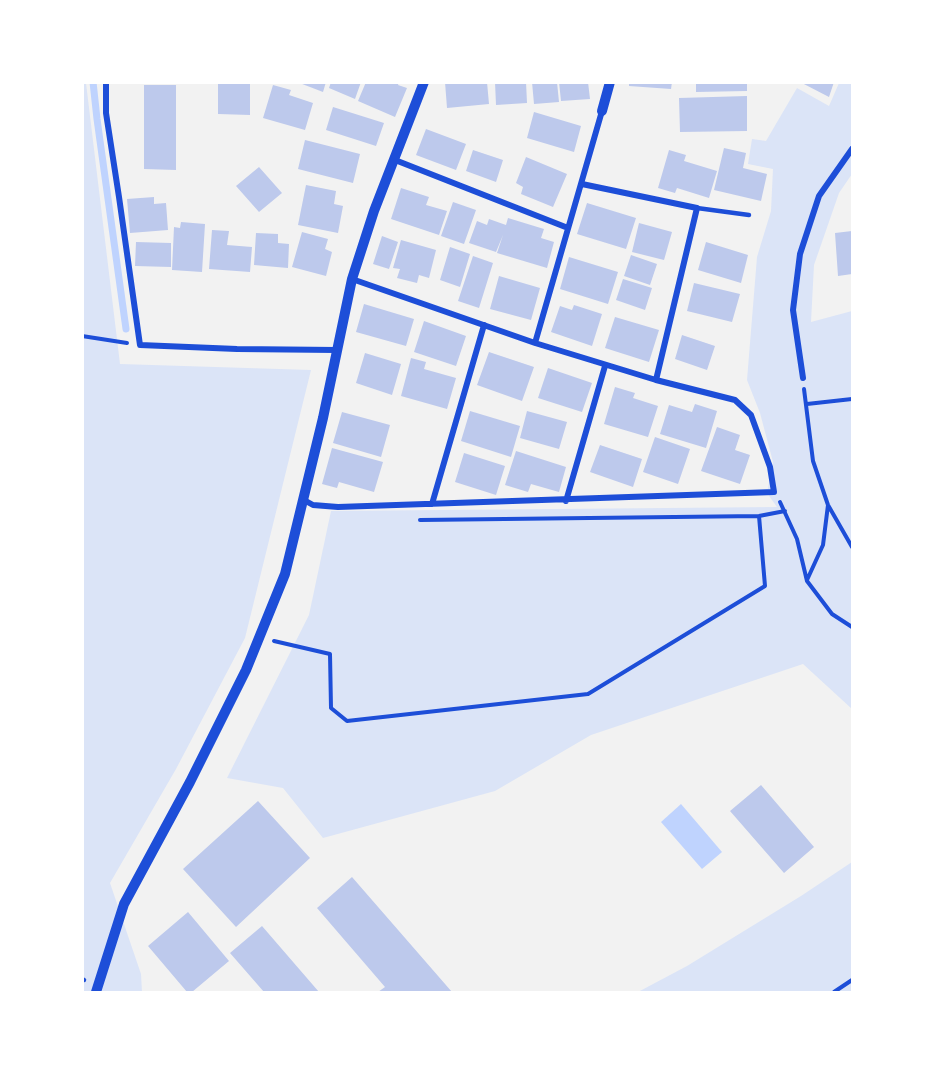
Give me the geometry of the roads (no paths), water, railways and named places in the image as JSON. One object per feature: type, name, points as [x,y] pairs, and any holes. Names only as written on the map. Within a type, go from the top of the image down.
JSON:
[{"type":"street","points":[[106,82],[106,114],[140,345],[336,350]]},
{"type":"street","points":[[89,993],[97,992],[124,904],[190,782],[246,670],[285,574],[323,418],[352,279],[374,212],[424,82]]},
{"type":"street","points":[[535,343],[610,82]]},
{"type":"street","points":[[803,378],[793,310],[801,254],[819,196],[852,149]]},
{"type":"street","points":[[395,159],[568,228]]},
{"type":"street","points":[[582,184],[698,208],[656,380]]},
{"type":"street","points":[[304,500],[313,505],[338,507],[566,501],[774,492],[770,467],[751,415],[735,400],[605,366],[352,279]]},
{"type":"street","points":[[432,504],[484,325]]},
{"type":"street","points":[[566,501],[605,366]]},
{"type":"lane","points":[[698,208],[749,215]]},
{"type":"water","points":[[681,804],[722,852],[702,869],[661,822]]},
{"type":"waterway","points":[[93,82],[126,329]]}]
